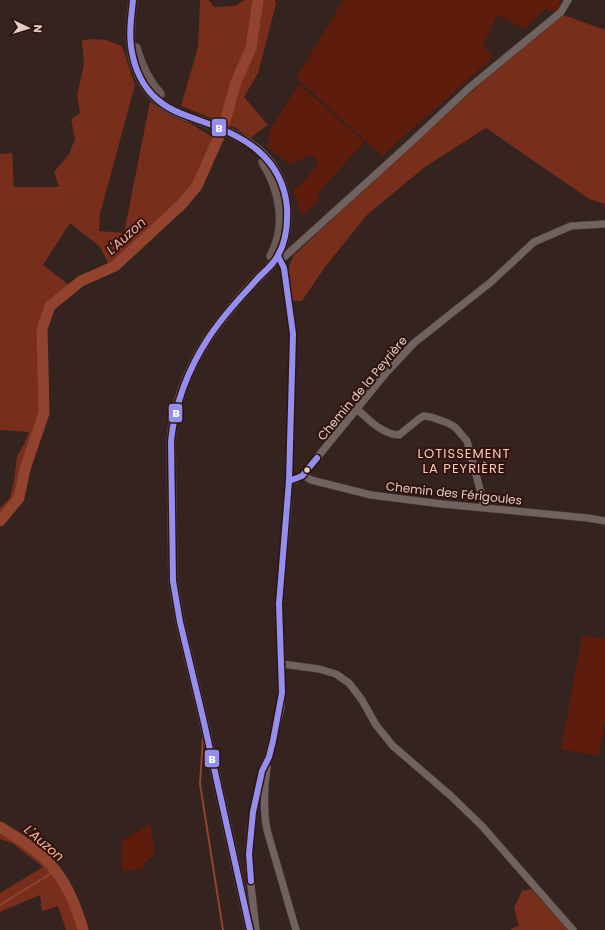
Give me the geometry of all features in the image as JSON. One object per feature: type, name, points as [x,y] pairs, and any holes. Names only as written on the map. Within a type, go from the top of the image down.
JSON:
[{"type":"main road","points":[[132,0],[130,23],[131,50],[136,70],[141,80],[154,96],[166,106],[186,117],[232,133],[256,147],[268,159],[274,168],[283,189],[286,201],[287,220],[285,235],[276,258],[272,265],[226,314],[210,336],[197,357],[179,396],[173,424],[173,581],[176,604],[250,930]]},
{"type":"main road","points":[[242,139],[264,162],[280,201],[280,220],[274,250],[276,258]]},
{"type":"street","points":[[256,930],[249,868],[249,846],[251,824],[261,776],[268,758],[281,708],[282,664],[279,604],[289,481],[293,334],[284,268],[276,258],[407,146],[470,87],[561,12],[568,0]]},
{"type":"street","name":"Chemin de la Peyrière","points":[[289,481],[296,480],[303,475],[386,373],[414,343],[491,282],[534,242],[571,226],[605,224]]},
{"type":"street","points":[[357,409],[384,431],[393,435],[399,435],[424,416],[448,423],[455,427],[468,441],[483,501],[483,507]]},
{"type":"street","name":"Chemin des Férigoules","points":[[303,475],[311,480],[371,495],[605,521]]},
{"type":"street","points":[[282,664],[319,669],[336,674],[349,683],[362,700],[376,725],[393,746],[451,796],[482,826],[573,930]]},
{"type":"street","points":[[268,758],[264,817],[296,930]]},
{"type":"shaded area","points":[[200,0],[209,0],[214,7],[235,6],[245,0],[275,0],[276,4],[258,73],[244,97],[268,125],[250,138],[236,128],[181,106],[198,47]]},
{"type":"shaded area","points":[[343,0],[561,0],[558,12],[545,9],[524,29],[497,15],[483,46],[493,57],[382,156],[296,78]]},
{"type":"shaded area","points":[[564,15],[605,30],[605,204],[589,199],[486,128],[425,167],[367,215],[325,267],[302,301],[292,301],[287,273],[293,256],[390,165],[501,65],[537,37],[556,19]]},
{"type":"shaded area","points":[[82,40],[106,40],[122,46],[135,85],[100,214],[99,231],[124,233],[150,102],[171,116],[191,124],[214,138],[194,183],[170,211],[113,264],[109,265],[100,247],[70,223],[43,265],[69,285],[47,305],[39,328],[42,413],[23,468],[15,498],[0,517],[0,508],[10,498],[17,456],[29,432],[0,430],[0,154],[12,153],[14,187],[59,187],[54,172],[69,154],[75,139],[71,119],[80,113],[77,95],[84,64]]},
{"type":"shaded area","points":[[299,84],[364,142],[319,192],[317,203],[302,215],[293,191],[304,181],[319,163],[311,155],[289,164],[267,147],[271,128]]},
{"type":"shaded area","points":[[582,636],[605,639],[605,721],[598,756],[561,749]]},
{"type":"shaded area","points":[[151,824],[154,855],[144,863],[143,869],[122,871],[121,841]]},
{"type":"shaded area","points":[[0,829],[33,850],[55,872],[67,894],[81,930],[66,930],[58,906],[42,911],[40,895],[0,912],[0,893],[43,867],[12,843],[0,839]]},
{"type":"shaded area","points":[[531,889],[568,930],[510,930],[519,925],[514,908],[522,891]]},
{"type":"waterway","name":"L'Auzon","points":[[0,521],[19,498],[25,469],[44,413],[42,329],[50,306],[81,281],[115,266],[182,204],[197,186],[224,125],[236,82],[251,48],[258,0]]},
{"type":"waterway","points":[[203,737],[200,784],[223,930]]},
{"type":"waterway","name":"L'Auzon","points":[[0,827],[36,851],[54,868],[69,891],[83,930]]},
{"type":"waterway","points":[[0,905],[47,876],[55,869]]},
{"type":"transit line","name":"B","points":[[133,0],[130,28],[131,50],[140,77],[152,95],[172,110],[232,134],[258,151],[269,162],[278,175],[284,190],[287,207],[285,237],[276,258],[234,304],[209,337],[195,361],[179,400],[171,441],[173,581],[180,622],[250,930]]},
{"type":"transit line","name":"B","points":[[251,881],[249,854],[253,812],[262,771],[269,757],[273,741],[282,693],[279,604],[289,481],[293,334],[284,268],[278,256]]},
{"type":"transit line","name":"B","points":[[289,481],[302,476],[317,458]]},
{"type":"district","name":"LOTISSEMENT LA PEYRIÈRE","points":[[464,460]]}]
